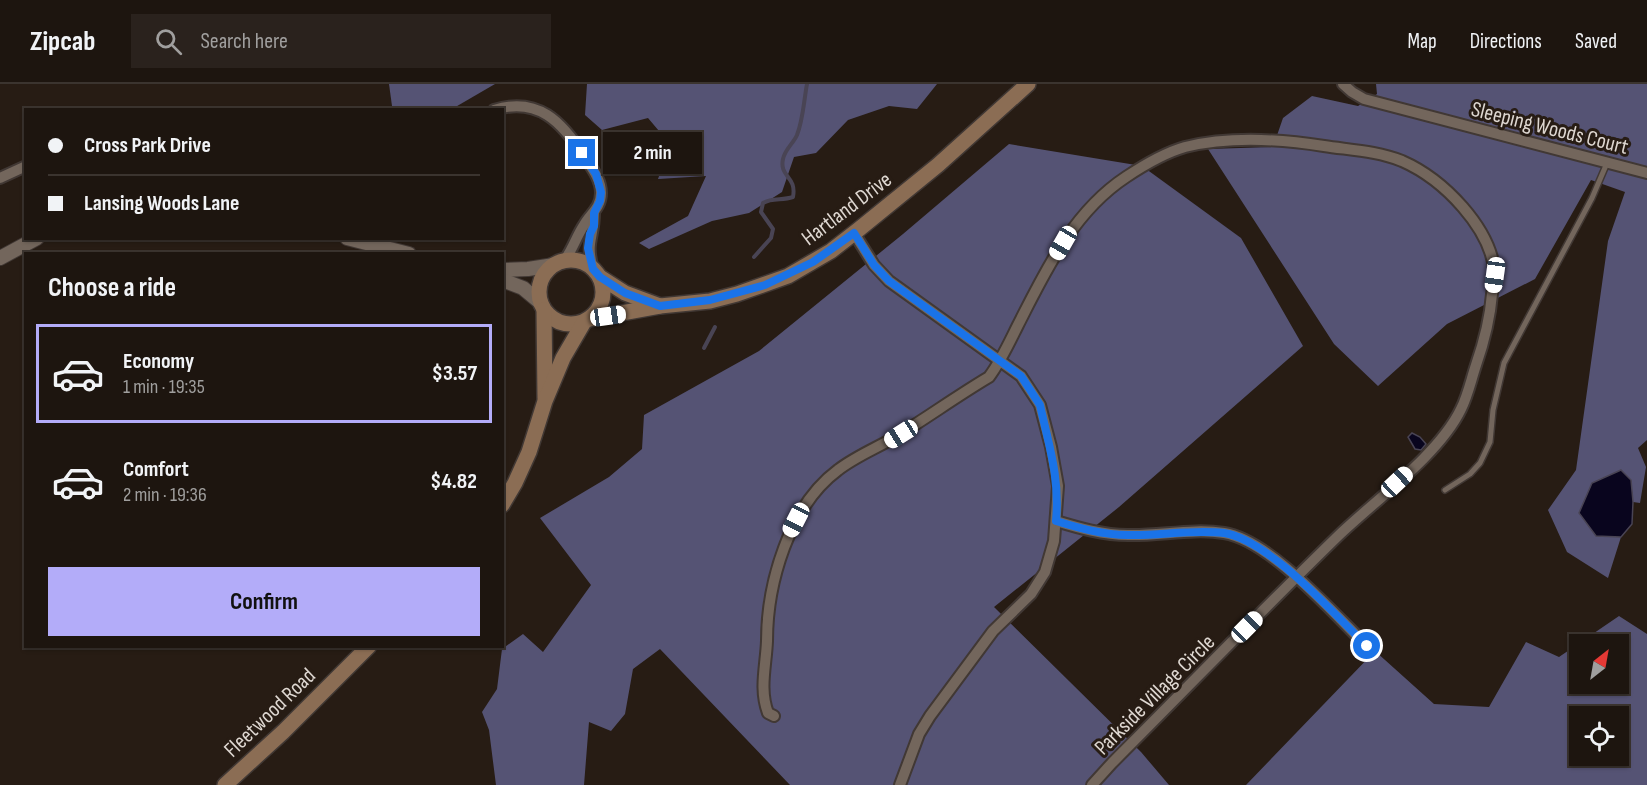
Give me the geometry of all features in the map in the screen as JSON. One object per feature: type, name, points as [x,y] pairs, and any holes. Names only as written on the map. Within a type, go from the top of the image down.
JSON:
[{"type":"main road","name":"Hartland Drive","points":[[542,306],[553,319],[563,324],[574,325],[587,320],[660,306],[710,300],[765,285],[813,262],[854,233],[938,165],[1028,84]]},
{"type":"main road","name":"Hartland Drive","points":[[559,263],[574,260],[585,263],[625,293],[660,306]]},
{"type":"main road","points":[[545,400],[542,306],[539,292],[546,272],[559,263]]},
{"type":"main road","points":[[504,502],[529,452],[545,400],[563,358],[587,320],[600,308],[603,287],[597,273]]},
{"type":"main road","name":"Fleetwood Road","points":[[225,785],[283,732],[367,648]]},
{"type":"street","name":"Sleeping Woods Court","points":[[1343,84],[1364,99],[1647,173]]},
{"type":"street","points":[[504,108],[520,105],[547,114],[562,125],[596,174],[601,192],[600,201],[594,213],[585,222],[576,244],[559,263]]},
{"type":"street","name":"Parkside Village Circle","points":[[774,716],[768,714],[764,703],[763,672],[768,618],[781,560],[802,509],[816,490],[836,471],[862,453],[890,440],[989,377],[1000,362],[1035,291],[1072,228],[1107,190],[1157,158],[1184,148],[1238,141],[1302,143],[1384,155],[1420,171],[1439,184],[1467,213],[1485,237],[1495,275],[1491,314],[1470,391],[1452,426],[1426,455],[1338,537],[1092,785]]},
{"type":"street","points":[[0,178],[24,167]]},
{"type":"street","points":[[594,213],[594,226],[588,248],[597,273]]},
{"type":"street","points":[[854,233],[874,265],[889,281],[1021,376],[1040,405],[1058,486],[1054,541],[1045,572],[1031,594],[993,631],[930,717],[919,734],[900,785]]},
{"type":"street","points":[[0,258],[33,240]]},
{"type":"street","points":[[356,240],[401,252]]},
{"type":"street","name":"Hartland Drive","points":[[504,270],[528,269],[559,263]]},
{"type":"street","name":"Hartland Drive","points":[[504,281],[523,288],[542,306]]},
{"type":"street","points":[[1056,521],[1080,528],[1122,535],[1230,534],[1276,559],[1367,646]]},
{"type":"lane","points":[[1445,490],[1470,474],[1480,463],[1490,442],[1493,410],[1504,363],[1592,198],[1608,162]]},
{"type":"shaded area","points":[[389,84],[495,84],[454,108],[392,106]]},
{"type":"shaded area","points":[[587,84],[937,84],[917,109],[889,106],[848,120],[816,153],[794,157],[782,192],[749,213],[712,221],[649,249],[639,243],[688,216],[706,176],[658,179],[670,144],[648,118],[602,130],[585,115]]},
{"type":"shaded area","points":[[1376,84],[1647,84],[1647,440],[1638,448],[1646,467],[1640,503],[1633,502],[1631,480],[1596,536],[1621,537],[1608,578],[1567,552],[1548,510],[1576,470],[1608,241],[1625,192],[1591,180],[1535,279],[1447,324],[1378,386],[1334,344],[1208,149],[1273,147],[1283,118],[1312,96],[1358,106],[1377,94]]},
{"type":"shaded area","points":[[1009,144],[1142,166],[1241,238],[1303,346],[1119,507],[994,607],[1141,752],[1169,785],[790,785],[660,649],[633,669],[625,714],[611,731],[589,722],[584,785],[496,785],[489,730],[482,712],[497,689],[502,649],[523,634],[543,652],[591,585],[540,518],[609,477],[642,449],[644,415],[759,351]]},
{"type":"shaded area","points":[[1619,616],[1647,634],[1647,785],[1246,785],[1375,651],[1434,704],[1489,707],[1526,642],[1559,657],[1569,650],[1569,694],[1629,694],[1629,634],[1593,634]]},
{"type":"water","points":[[1412,433],[1426,444],[1421,450],[1415,449],[1408,437]]},
{"type":"water","points":[[1621,470],[1631,480],[1632,524],[1621,537],[1596,536],[1579,513],[1592,483]]},
{"type":"waterway","points":[[754,257],[771,238],[773,229],[761,212],[763,203],[793,197],[793,185],[782,165],[785,152],[799,129],[807,84]]},
{"type":"waterway","points":[[704,348],[715,327]]},
{"type":"route","points":[[582,153],[596,174],[601,192],[600,201],[594,213],[594,226],[588,248],[593,269],[600,277],[625,293],[660,306],[685,304],[737,294],[788,276],[831,251],[854,233],[874,265],[889,281],[1021,376],[1036,397],[1055,467],[1058,486],[1056,521],[1080,528],[1122,535],[1222,533],[1239,537],[1283,564],[1367,646]]}]
